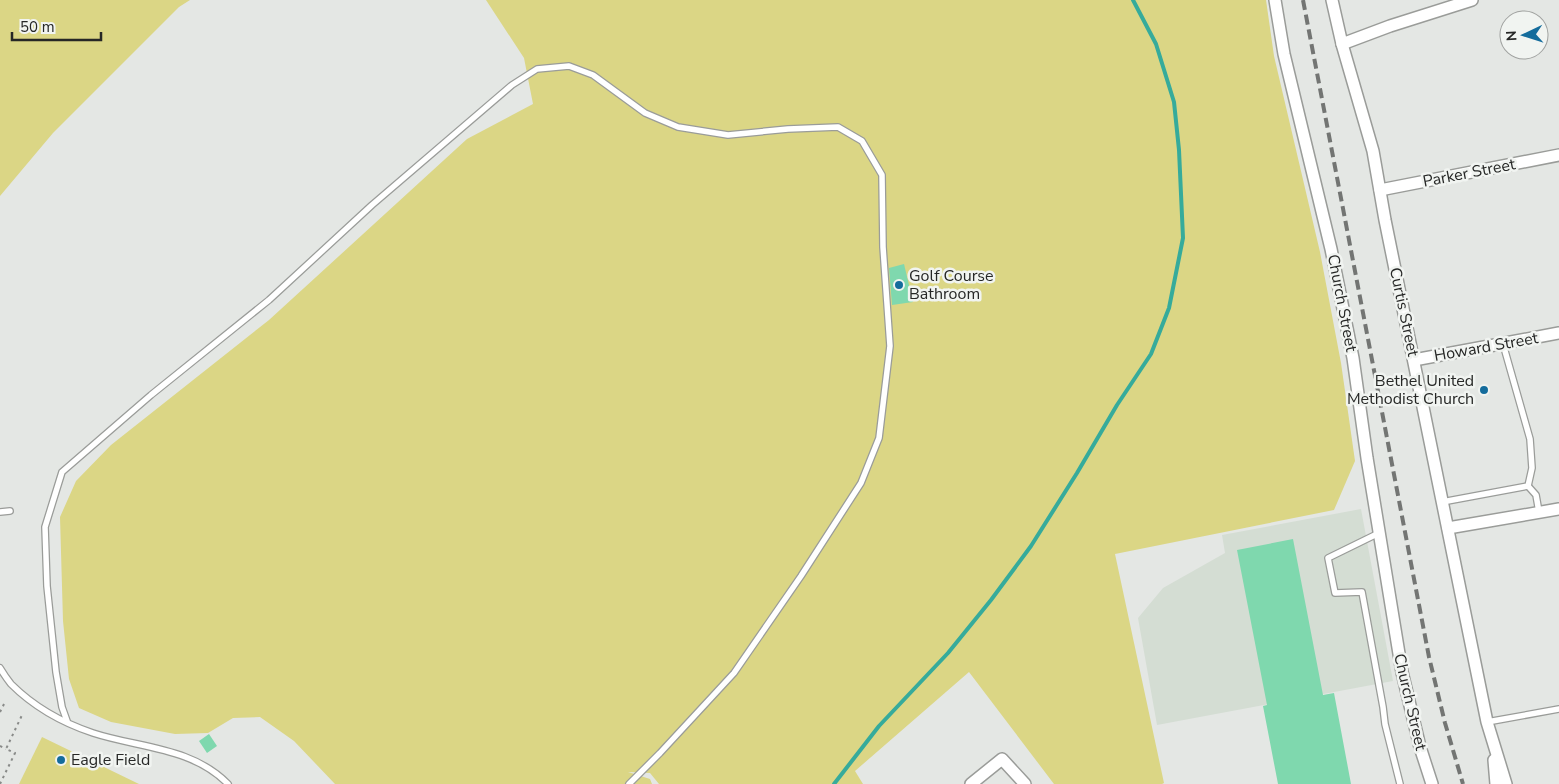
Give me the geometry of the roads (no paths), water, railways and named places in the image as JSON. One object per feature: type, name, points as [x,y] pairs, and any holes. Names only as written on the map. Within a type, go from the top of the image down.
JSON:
[{"type":"street","name":"Church Street","points":[[1275,0],[1284,54],[1331,249],[1353,358],[1402,672],[1420,747],[1432,784]]},
{"type":"street","name":"Curtis Street","points":[[1332,0],[1342,44],[1373,151],[1487,722],[1506,784]]},
{"type":"street","points":[[1342,44],[1390,26],[1472,0]]},
{"type":"street","name":"Parker Street","points":[[1380,190],[1559,155]]},
{"type":"street","name":"Howard Street","points":[[1414,360],[1559,333]]},
{"type":"street","points":[[1448,528],[1559,509]]},
{"type":"street","name":"Curtis Street","points":[[1493,744],[1496,784]]},
{"type":"street","points":[[971,784],[1002,759],[1025,784]]},
{"type":"lane","points":[[66,721],[56,672],[47,586],[45,527],[62,472],[151,395],[269,300],[372,205],[512,85],[537,69],[569,66],[593,75],[644,113],[678,127],[728,135],[788,129],[838,127],[862,141],[882,175],[883,246],[890,346],[879,438],[861,483],[801,576],[734,673],[629,784]]},
{"type":"lane","points":[[1503,344],[1530,439],[1532,468],[1528,486]]},
{"type":"lane","points":[[1442,502],[1528,486]]},
{"type":"lane","points":[[1528,486],[1536,495],[1539,512]]},
{"type":"lane","points":[[0,512],[10,511]]},
{"type":"lane","points":[[1379,533],[1328,558],[1335,593],[1362,592],[1385,724],[1400,784]]},
{"type":"lane","points":[[0,668],[10,683],[41,708],[66,721],[94,733],[175,752],[204,766],[228,784]]},
{"type":"lane","points":[[1487,722],[1559,709]]},
{"type":"waterway","points":[[834,784],[879,726],[948,653],[1031,546],[1117,405],[1151,354],[1169,308],[1183,238],[1179,150],[1174,102],[1156,44],[1133,0]]},
{"type":"railway","points":[[1303,0],[1429,657],[1445,723],[1463,784]]},
{"type":"place","name":"Golf Course Bathroom","points":[[899,285]]},
{"type":"place","name":"Bethel United Methodist Church","points":[[1484,390]]},
{"type":"place","name":"Eagle Field","points":[[61,760]]}]
